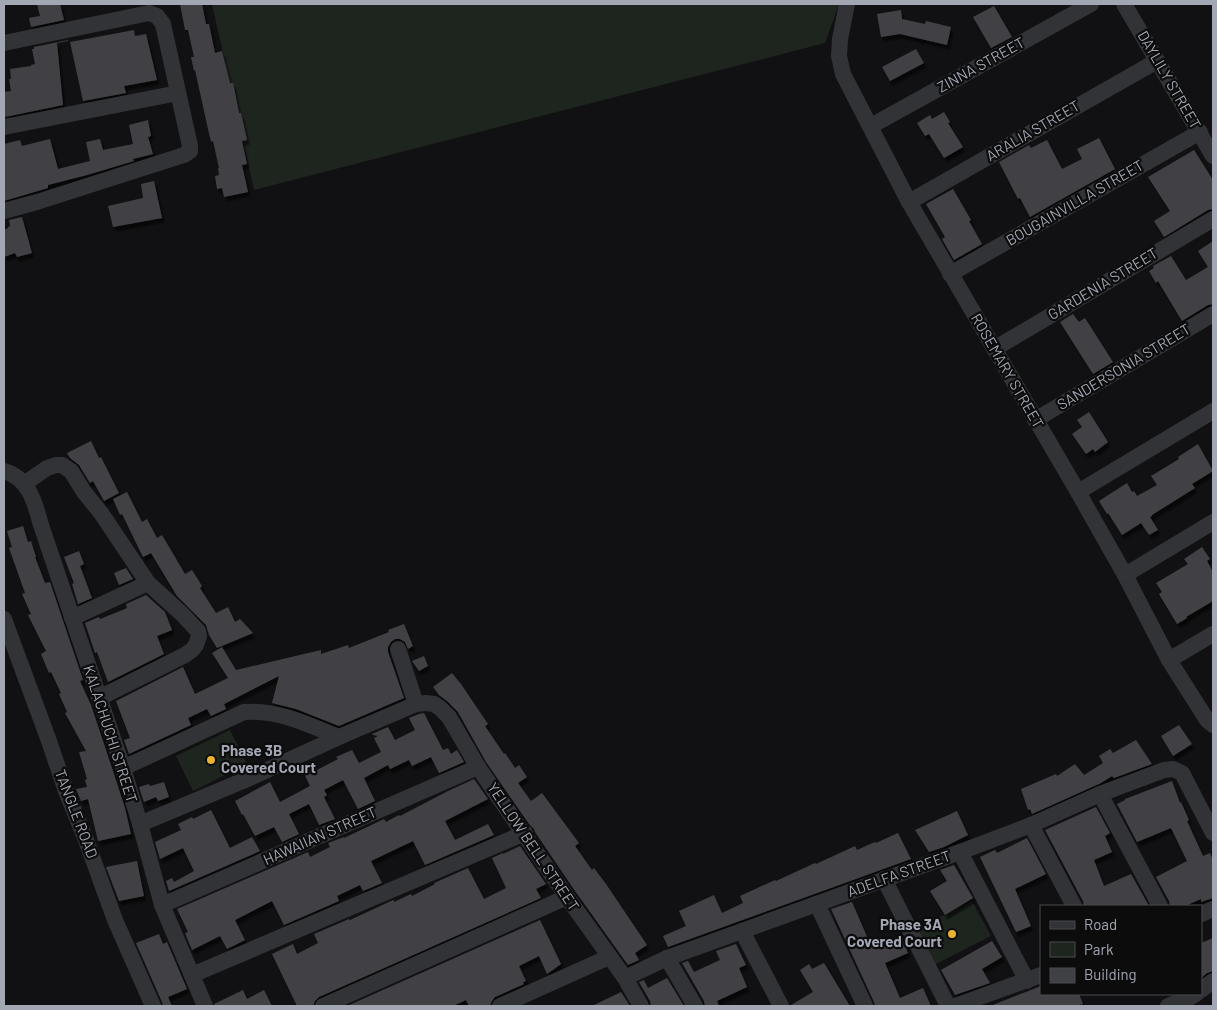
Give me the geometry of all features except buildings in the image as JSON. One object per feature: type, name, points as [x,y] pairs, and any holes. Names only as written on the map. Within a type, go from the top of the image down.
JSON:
[{"type":"street","name":"ROSEMARY STREET","points":[[847,4],[840,39],[839,56],[843,74],[909,202],[1078,492],[1169,660],[1207,720],[1213,725]]},
{"type":"street","name":"ZINNA STREET","points":[[871,126],[1092,4]]},
{"type":"street","name":"DAYLILY STREET","points":[[1124,4],[1213,156]]},
{"type":"street","points":[[4,43],[149,13],[156,16],[163,24],[190,146],[190,151],[184,155],[4,212]]},
{"type":"street","name":"ARALIA STREET","points":[[909,202],[1157,61]]},
{"type":"street","points":[[4,127],[178,92]]},
{"type":"street","name":"BOUGAINVILLA STREET","points":[[950,274],[1200,132]]},
{"type":"street","name":"GARDENIA STREET","points":[[994,349],[1213,219]]},
{"type":"street","name":"SANDERSONIA STREET","points":[[1035,420],[1213,314]]},
{"type":"street","points":[[1078,492],[1213,411]]},
{"type":"street","points":[[24,484],[47,468],[56,465],[71,471],[148,584],[198,631],[198,640],[194,648],[185,655],[99,698]]},
{"type":"street","name":"KALACHUCHI STREET","points":[[4,471],[19,479],[28,488],[34,499],[140,824],[162,905],[205,1006]]},
{"type":"street","points":[[1124,575],[1213,522]]},
{"type":"street","points":[[72,618],[148,584]]},
{"type":"street","name":"TANGLE ROAD","points":[[4,619],[66,792],[86,840],[115,920],[153,1006]]},
{"type":"street","points":[[1169,660],[1213,634]]},
{"type":"street","points":[[140,824],[252,777],[416,704],[398,649]]},
{"type":"street","name":"YELLOW BELL STREET","points":[[416,704],[434,704],[449,717],[478,766],[624,978],[641,1006]]},
{"type":"street","points":[[122,768],[244,712],[272,713],[339,737]]},
{"type":"street","name":"HAWAIIAN STREET","points":[[162,905],[478,766]]},
{"type":"street","name":"ADELFA STREET","points":[[624,978],[667,958],[1031,825],[1100,794],[1164,770],[1173,769],[1182,773],[1213,833]]},
{"type":"street","points":[[1100,794],[1159,905]]},
{"type":"street","points":[[1031,825],[1073,905]]},
{"type":"street","points":[[192,975],[525,833]]},
{"type":"street","points":[[956,1006],[1034,978],[960,852]]},
{"type":"street","points":[[884,879],[948,1006]]},
{"type":"street","points":[[323,1006],[567,897]]},
{"type":"street","points":[[817,904],[865,1006]]},
{"type":"street","points":[[742,931],[781,1006]]},
{"type":"street","points":[[500,1006],[609,957]]},
{"type":"street","points":[[667,958],[695,1006]]},
{"type":"street","points":[[1202,989],[1213,981]]},
{"type":"street","points":[[1168,1006],[1194,995]]},
{"type":"green space","points":[[212,4],[839,4],[825,43],[254,190]]},
{"type":"green space","name":"Phase 3B Covered Court","points":[[230,730],[247,764],[193,791],[176,756]]},
{"type":"green space","name":"Phase 3A Covered Court","points":[[972,901],[991,936],[932,966],[913,931]]},
{"type":"place","name":"Phase 3B Covered Court","points":[[211,760]]},
{"type":"place","name":"Phase 3A Covered Court","points":[[952,934]]}]
